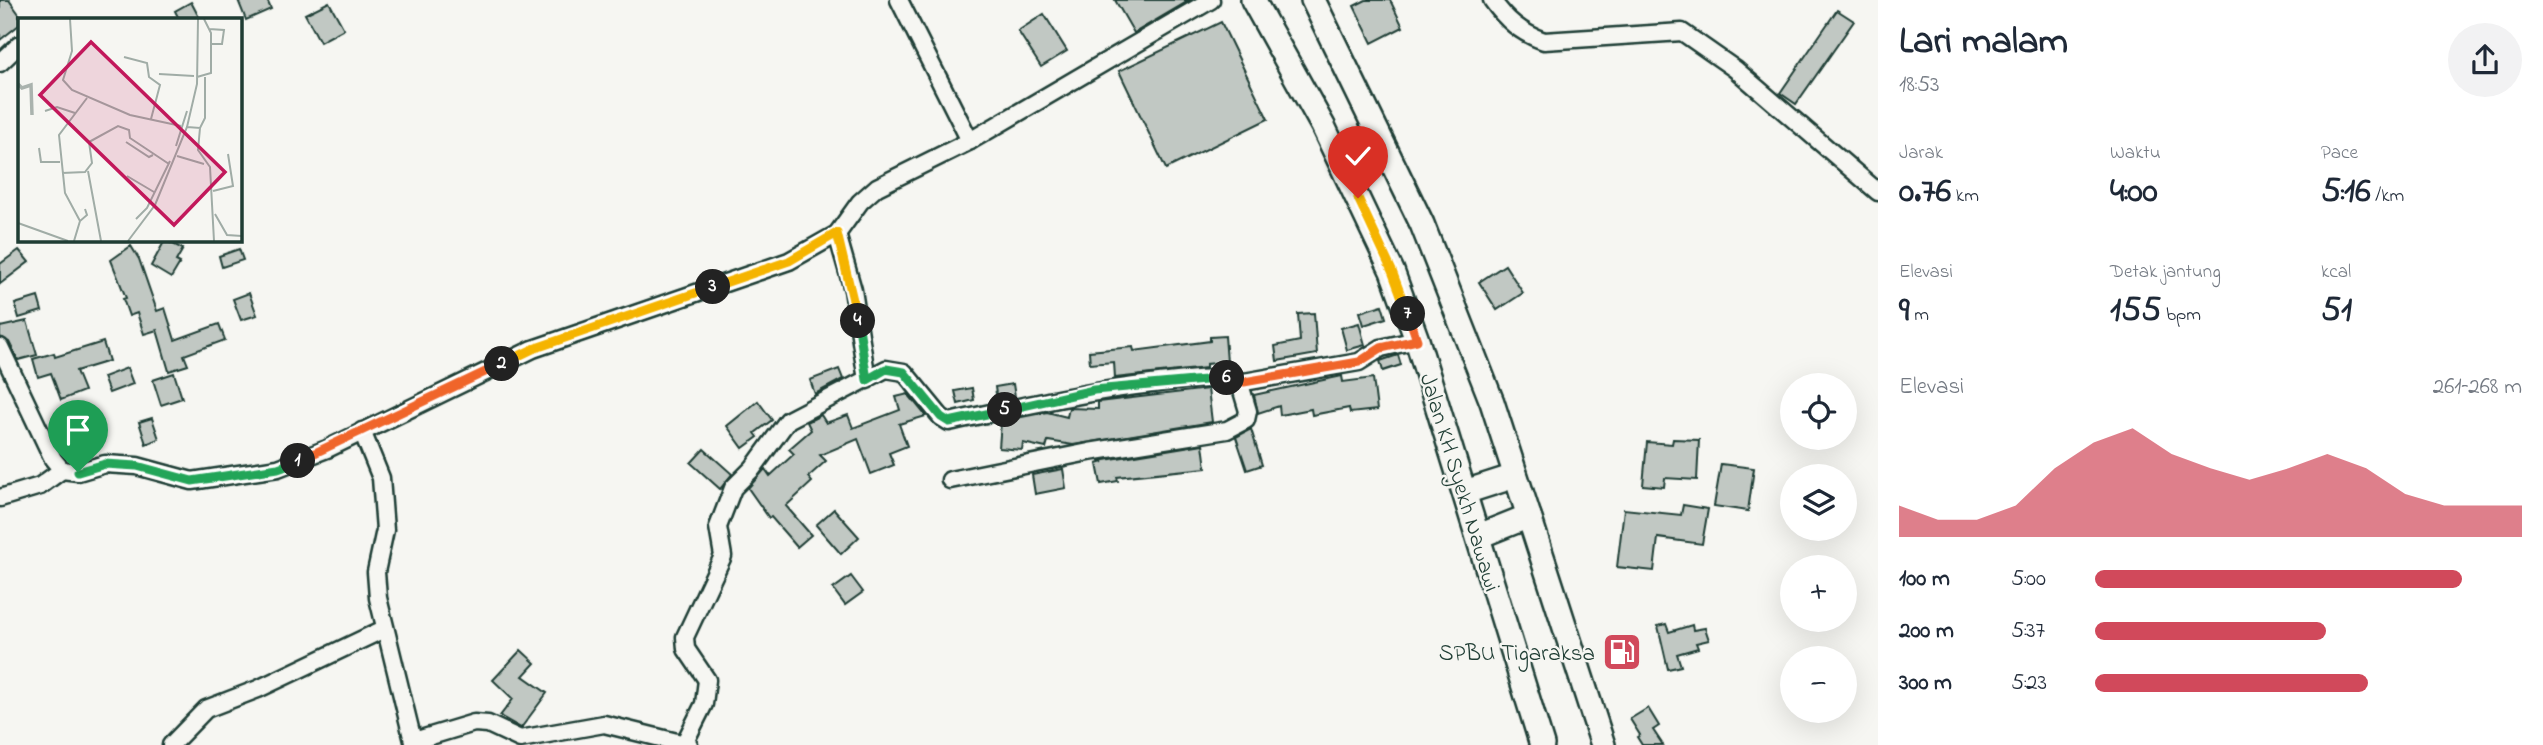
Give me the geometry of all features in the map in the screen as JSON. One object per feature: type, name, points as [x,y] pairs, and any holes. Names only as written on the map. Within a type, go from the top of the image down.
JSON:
[{"type":"main road","name":"Jalan KH Syekh Nawawi","points":[[1252,0],[1323,126],[1392,271],[1417,340],[1542,745]]},
{"type":"main road","points":[[1313,0],[1422,224],[1492,402],[1602,745]]},
{"type":"main road","points":[[1465,492],[1515,476]]},
{"type":"main road","points":[[1479,536],[1529,516]]},
{"type":"street","points":[[899,0],[970,141]]},
{"type":"street","points":[[0,498],[40,486],[62,470],[78,472],[105,464],[137,466],[192,481],[222,479],[278,468],[533,349],[789,261],[837,233],[860,202],[877,187],[970,141],[1211,0]]},
{"type":"street","points":[[1492,0],[1503,16],[1527,35],[1544,41],[1682,32],[1735,69],[1878,192]]},
{"type":"street","points":[[0,63],[18,46]]},
{"type":"street","points":[[837,233],[853,290],[867,380]]},
{"type":"street","points":[[362,431],[381,478],[385,530],[376,572],[384,629],[414,743],[474,723],[488,724],[520,739],[604,724],[687,743],[704,704],[707,680],[686,649],[685,637],[723,556],[718,527],[733,488],[752,468],[788,420],[886,369],[904,372],[941,417],[949,422],[1094,390],[1197,379],[1239,381],[1359,362],[1381,348],[1417,340]]},
{"type":"street","points":[[0,347],[53,459],[62,470]]},
{"type":"street","points":[[950,480],[1088,452],[1227,430],[1246,421],[1248,411],[1239,381]]},
{"type":"street","points":[[172,745],[206,709],[258,689],[384,629]]},
{"type":"building","points":[[0,0],[9,0],[19,14],[18,26],[0,40]]},
{"type":"building","points":[[238,0],[267,0],[271,9],[246,20]]},
{"type":"building","points":[[1115,0],[1190,0],[1134,33]]},
{"type":"building","points":[[1366,0],[1390,0],[1403,27],[1372,43],[1354,6]]},
{"type":"building","points":[[191,2],[199,18],[178,18],[175,11]]},
{"type":"building","points":[[329,2],[344,29],[320,42],[305,14]]},
{"type":"building","points":[[1837,10],[1854,21],[1796,104],[1780,93]]},
{"type":"building","points":[[1044,14],[1067,51],[1041,67],[1018,31]]},
{"type":"building","points":[[1221,22],[1268,119],[1166,169],[1119,71]]},
{"type":"building","points":[[164,242],[183,249],[176,261],[180,263],[171,278],[151,266]]},
{"type":"building","points":[[131,246],[139,259],[157,311],[165,308],[175,340],[219,324],[225,340],[184,355],[188,365],[169,371],[157,330],[144,334],[137,313],[129,316],[123,299],[126,298],[111,260]]},
{"type":"building","points":[[239,249],[243,260],[222,267],[219,256]]},
{"type":"building","points":[[19,250],[29,262],[0,284],[0,264]]},
{"type":"building","points":[[1505,265],[1523,293],[1497,310],[1479,282]]},
{"type":"building","points":[[249,293],[257,315],[241,320],[233,299]]},
{"type":"building","points":[[38,297],[42,311],[19,318],[15,304]]},
{"type":"building","points":[[1382,305],[1386,318],[1364,325],[1360,312]]},
{"type":"building","points":[[1314,313],[1317,354],[1277,361],[1275,346],[1300,341],[1298,314]]},
{"type":"building","points":[[27,321],[37,355],[18,360],[9,342],[0,337],[0,327]]},
{"type":"building","points":[[1359,323],[1365,345],[1347,350],[1341,328]]},
{"type":"building","points":[[1225,336],[1227,362],[1206,364],[1206,368],[1115,378],[1114,362],[1090,364],[1089,351],[1133,347],[1134,351],[1210,341],[1210,337]]},
{"type":"building","points":[[103,342],[109,361],[76,371],[84,391],[61,400],[51,373],[38,377],[33,359],[54,353],[55,357]]},
{"type":"building","points":[[1398,355],[1401,365],[1383,371],[1380,361]]},
{"type":"building","points":[[127,368],[133,384],[109,393],[103,377]]},
{"type":"building","points":[[839,369],[843,379],[815,394],[810,380]]},
{"type":"building","points":[[174,373],[182,398],[161,405],[153,380]]},
{"type":"building","points":[[1342,376],[1343,382],[1373,378],[1377,410],[1350,413],[1349,408],[1312,415],[1311,409],[1280,415],[1279,406],[1258,413],[1254,395]]},
{"type":"building","points":[[1013,384],[1015,397],[997,401],[995,387]]},
{"type":"building","points":[[972,388],[974,400],[958,404],[955,391]]},
{"type":"building","points":[[1208,389],[1212,422],[1073,445],[1048,441],[1046,448],[1023,443],[1022,450],[999,448],[1001,421],[1047,412],[1067,417],[1069,408],[1098,409],[1098,402]]},
{"type":"building","points":[[908,394],[926,416],[899,424],[907,446],[889,453],[894,465],[871,474],[858,439],[820,455],[826,461],[808,477],[812,482],[786,506],[811,535],[797,547],[771,517],[769,518],[748,488],[765,469],[770,476],[794,454],[789,449],[811,430],[807,422],[821,415],[826,423],[848,415],[853,428],[900,410],[896,397]]},
{"type":"building","points":[[758,401],[772,420],[755,433],[758,437],[743,448],[727,426]]},
{"type":"building","points":[[152,418],[159,439],[146,444],[139,422]]},
{"type":"building","points":[[1251,429],[1262,465],[1247,470],[1236,437]]},
{"type":"building","points":[[1673,439],[1699,440],[1697,480],[1665,478],[1664,487],[1643,485],[1647,442],[1672,444]]},
{"type":"building","points":[[1203,444],[1206,468],[1117,477],[1118,481],[1101,484],[1097,464],[1104,462],[1099,461]]},
{"type":"building","points":[[704,449],[732,474],[720,489],[691,463]]},
{"type":"building","points":[[1721,464],[1754,468],[1748,511],[1714,506]]},
{"type":"building","points":[[1063,469],[1066,488],[1035,494],[1032,475]]},
{"type":"building","points":[[1683,505],[1708,509],[1702,544],[1658,538],[1654,571],[1617,567],[1624,509],[1681,515]]},
{"type":"building","points":[[834,509],[859,537],[841,554],[816,525]]},
{"type":"building","points":[[851,576],[863,592],[845,605],[833,589]]},
{"type":"building","points":[[1666,624],[1669,632],[1692,625],[1693,630],[1705,628],[1709,640],[1696,643],[1698,648],[1677,654],[1681,666],[1668,669],[1658,626]]},
{"type":"building","points":[[521,650],[535,663],[523,676],[547,693],[521,728],[500,716],[513,699],[493,680]]},
{"type":"building","points":[[1648,708],[1659,726],[1653,730],[1663,745],[1642,745],[1637,737],[1640,735],[1630,719]]},
{"type":"place","name":"SPBU Tigaraksa","points":[[1622,652]]},
{"type":"route","points":[[78,472],[105,464],[137,466],[169,477],[192,481],[222,479],[278,468],[396,417],[533,349],[789,261],[837,233],[853,290],[867,380],[886,369],[904,372],[941,417],[949,422],[1094,390],[1197,379],[1230,378],[1244,382],[1359,362],[1381,348],[1417,340],[1392,271],[1358,198]]}]
